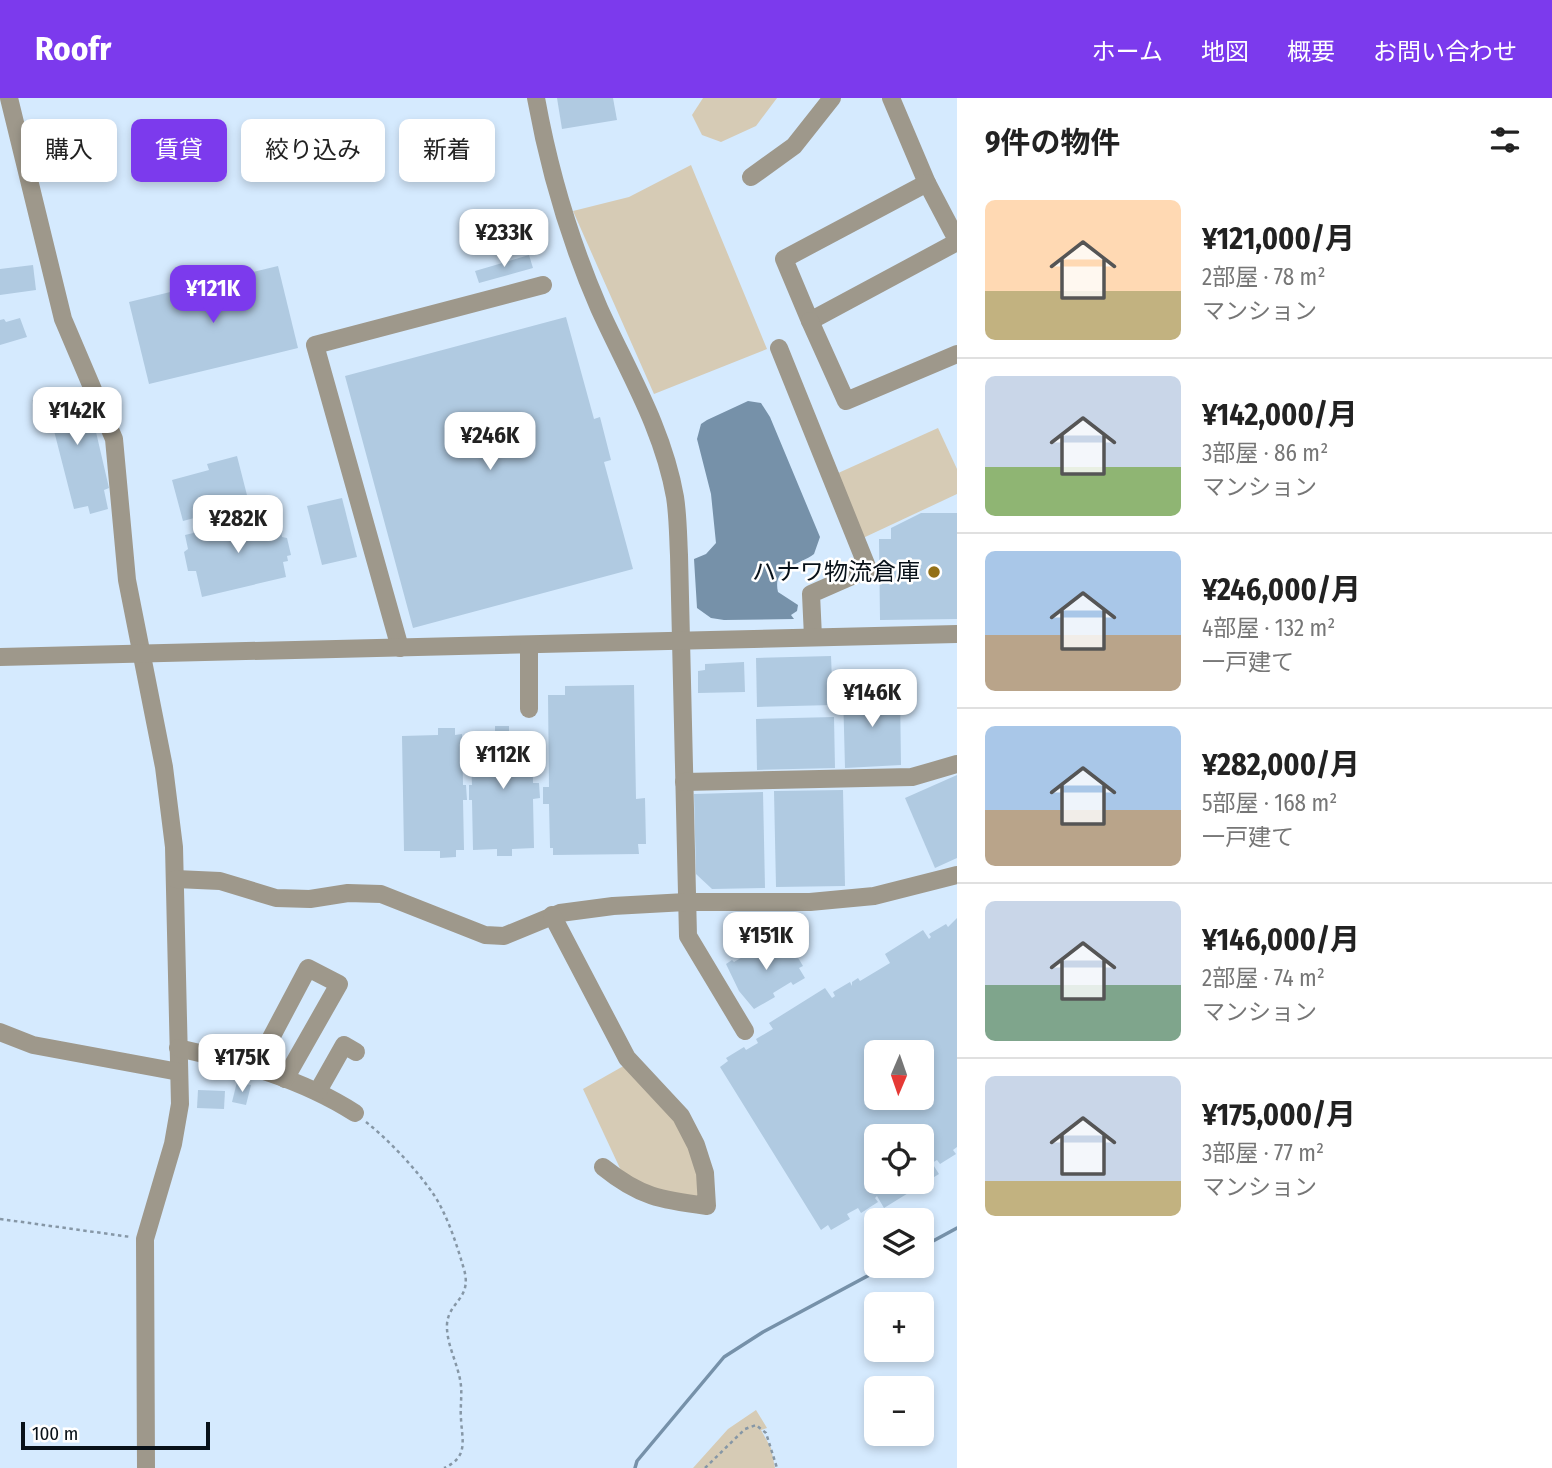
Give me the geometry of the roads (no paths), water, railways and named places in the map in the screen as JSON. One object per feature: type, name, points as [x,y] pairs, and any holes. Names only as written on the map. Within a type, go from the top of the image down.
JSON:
[{"type":"street","points":[[9,98],[64,319],[114,439],[125,567],[164,767],[176,879],[180,1104],[173,1144],[145,1239],[146,1468]]},
{"type":"street","points":[[536,98],[545,150],[568,227],[599,308],[649,410],[667,463],[675,498],[688,936],[745,1031]]},
{"type":"street","points":[[751,177],[794,146],[832,98]]},
{"type":"street","points":[[810,321],[957,241],[927,183],[891,98]]},
{"type":"street","points":[[927,183],[783,260],[846,401],[957,354]]},
{"type":"street","points":[[400,648],[315,345],[543,285]]},
{"type":"street","points":[[779,348],[868,569],[811,594],[813,638]]},
{"type":"street","points":[[0,657],[957,634]]},
{"type":"street","points":[[528,709],[529,645]]},
{"type":"street","points":[[684,782],[912,777],[957,764]]},
{"type":"street","points":[[176,879],[220,881],[276,898],[310,899],[348,893],[381,894],[492,937],[504,936],[552,915],[613,906],[686,902],[810,902],[874,896],[957,875]]},
{"type":"street","points":[[552,915],[627,1058],[681,1116],[696,1145],[705,1173],[707,1206],[655,1199],[623,1183],[603,1167]]},
{"type":"street","points":[[255,1068],[308,968],[339,984],[285,1079]]},
{"type":"street","points":[[0,1032],[33,1045],[178,1072]]},
{"type":"street","points":[[318,1091],[344,1045],[356,1052]]},
{"type":"street","points":[[178,1048],[255,1068],[318,1091],[355,1114]]},
{"type":"water","points":[[748,401],[761,403],[770,417],[820,537],[814,554],[788,568],[779,577],[778,592],[798,605],[797,611],[791,615],[794,619],[724,620],[711,618],[697,608],[694,559],[706,554],[716,543],[711,494],[697,439],[701,424]]},
{"type":"waterway","points":[[934,1240],[957,1228]]},
{"type":"waterway","points":[[635,1468],[637,1461],[724,1357],[763,1332],[864,1278]]},
{"type":"place","name":"ハナワ物流倉庫","points":[[934,572]]}]
